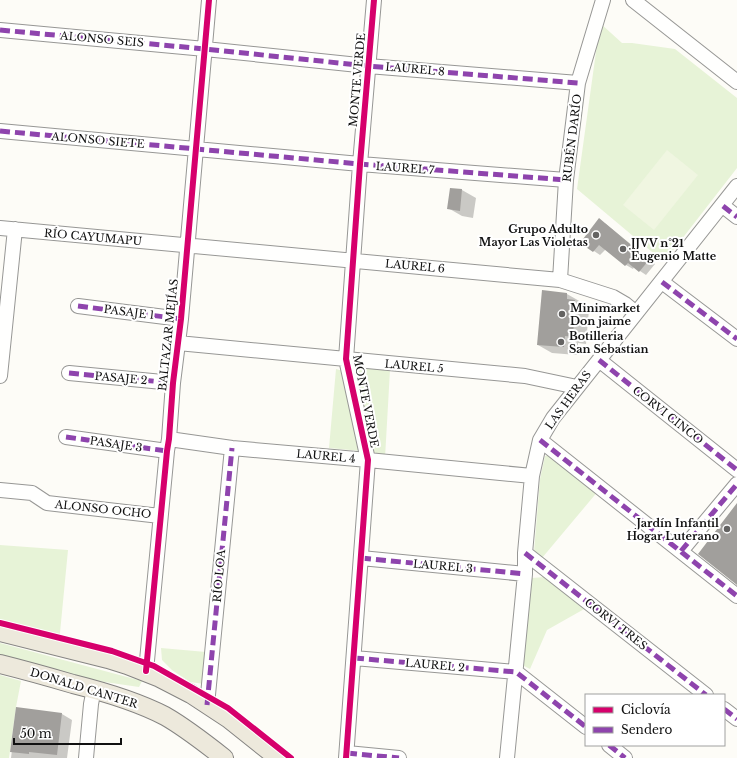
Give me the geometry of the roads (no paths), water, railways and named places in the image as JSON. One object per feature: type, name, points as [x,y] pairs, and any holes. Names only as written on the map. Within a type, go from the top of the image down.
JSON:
[{"type":"main road","points":[[0,632],[108,659],[146,671],[174,684],[208,704],[278,758]]},
{"type":"main road","name":"DONALD CANTER","points":[[0,664],[94,689],[145,707],[165,716],[190,732],[220,756]]},
{"type":"street","name":"BALTAZAR MEJÍAS","points":[[146,671],[173,383],[181,319],[209,0]]},
{"type":"street","name":"MONTE VERDE","points":[[346,756],[368,460],[346,359],[360,164],[374,0]]},
{"type":"street","name":"RUBÉN DARÍO","points":[[560,280],[566,180],[578,83],[603,0]]},
{"type":"street","points":[[633,0],[737,82]]},
{"type":"street","name":"ALONSO SEIS","points":[[0,30],[205,49]]},
{"type":"street","name":"LAUREL 8","points":[[205,49],[368,66],[578,83]]},
{"type":"street","name":"ALONSO SIETE","points":[[0,132],[196,149]]},
{"type":"street","name":"LAUREL 7","points":[[196,149],[360,164],[566,180]]},
{"type":"street","name":"LAS HERAS","points":[[507,758],[525,574],[525,553],[532,476],[540,440],[553,418],[577,387],[723,206],[737,186]]},
{"type":"street","points":[[723,206],[737,217]]},
{"type":"street","name":"RÍO CAYUMAPU","points":[[0,228],[187,245]]},
{"type":"street","points":[[0,376],[15,230]]},
{"type":"street","name":"LAUREL 6","points":[[187,245],[560,280],[613,297],[636,313]]},
{"type":"street","points":[[662,282],[737,339]]},
{"type":"street","name":"PASAJE 1","points":[[78,306],[181,319]]},
{"type":"street","name":"LAUREL 5","points":[[178,342],[525,376],[577,387]]},
{"type":"street","name":"CORVI CINCO","points":[[599,360],[737,470]]},
{"type":"street","name":"PASAJE 2","points":[[69,373],[173,383]]},
{"type":"street","name":"PASAJE 3","points":[[66,437],[168,445]]},
{"type":"street","points":[[540,440],[737,596]]},
{"type":"street","name":"LAUREL 4","points":[[168,445],[232,448],[532,476]]},
{"type":"street","name":"RÍO LOA","points":[[208,704],[232,448]]},
{"type":"street","points":[[681,551],[737,484]]},
{"type":"street","name":"ALONSO OCHO","points":[[0,490],[32,493],[47,503],[160,516]]},
{"type":"street","name":"CORVI TRES","points":[[525,553],[705,694]]},
{"type":"street","name":"LAUREL 3","points":[[361,558],[525,574]]},
{"type":"street","name":"LAUREL 2","points":[[354,658],[516,672]]},
{"type":"street","points":[[516,672],[585,726]]},
{"type":"street","points":[[86,758],[91,704],[94,689]]},
{"type":"street","points":[[725,710],[737,719]]},
{"type":"street","points":[[610,746],[625,758]]},
{"type":"street","points":[[346,756],[399,758]]},
{"type":"place","name":"Grupo Adulto Mayor Las Violetas","points":[[596,235]]},
{"type":"place","name":"JJVV n°21 Eugenio Matte","points":[[623,249]]},
{"type":"place","name":"Minimarket Don jaime","points":[[562,314]]},
{"type":"place","name":"Botilleria San Sebastian","points":[[561,342]]},
{"type":"place","name":"Jardín Infantil Hogar Luterano","points":[[727,529]]}]
